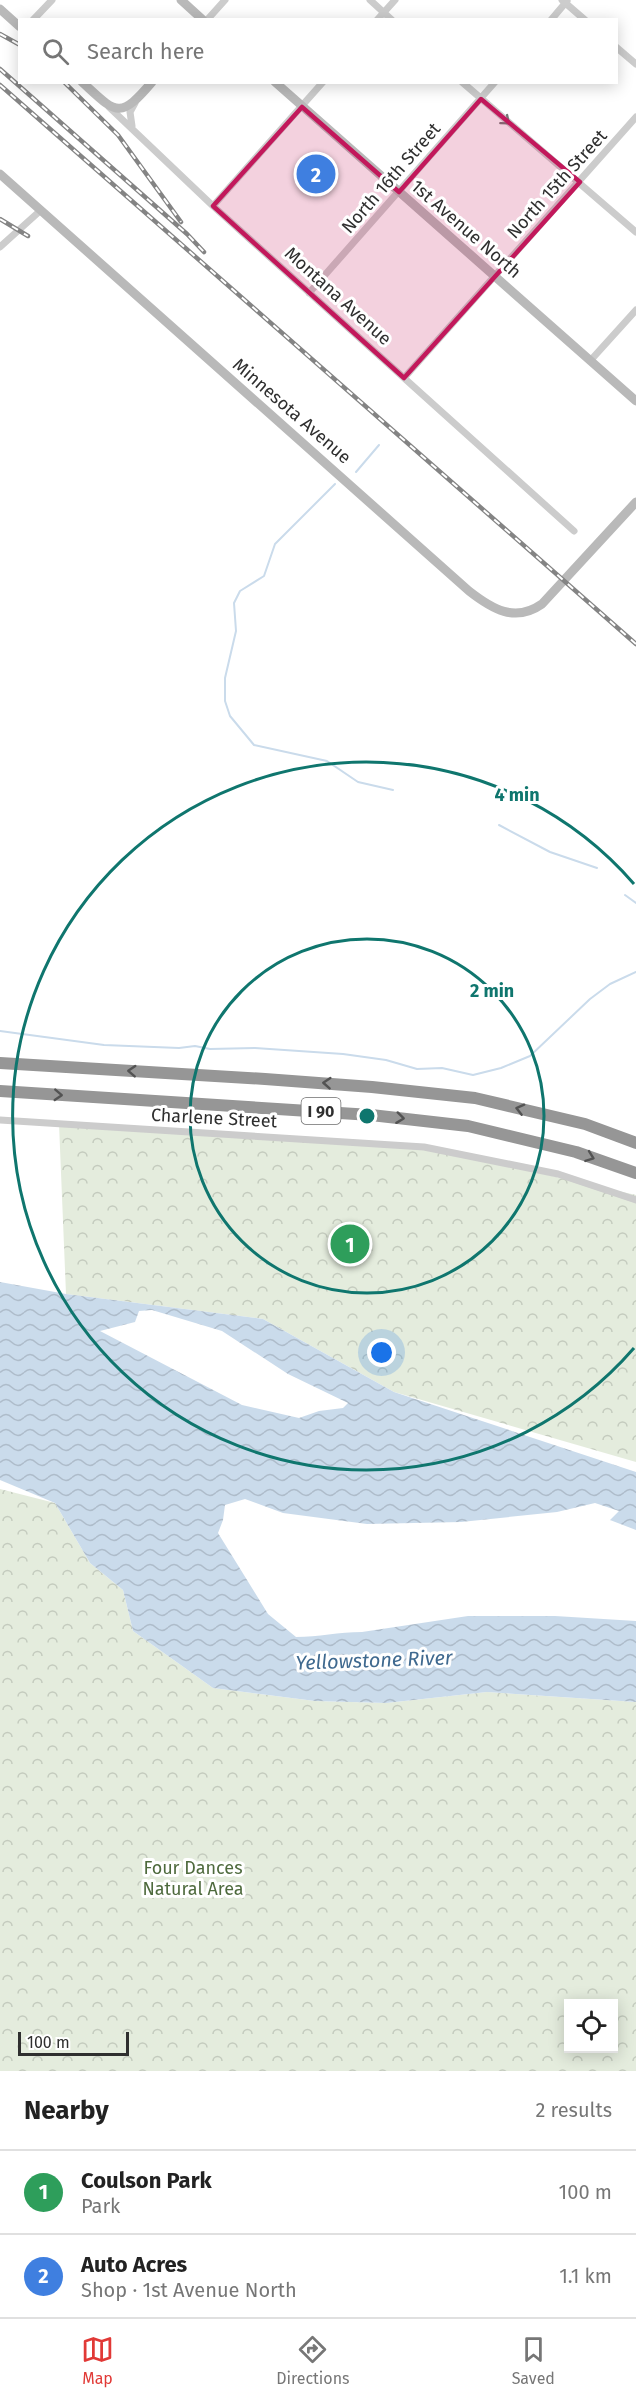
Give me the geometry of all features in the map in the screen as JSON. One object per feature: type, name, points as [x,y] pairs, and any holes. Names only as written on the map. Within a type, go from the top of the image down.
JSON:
[{"type":"highway","name":"I 90","points":[[0,1063],[313,1082],[475,1098],[585,1124],[636,1143]]},
{"type":"highway","name":"I 90","points":[[0,1091],[359,1114],[468,1126],[576,1152],[636,1173]]},
{"type":"street","points":[[35,18],[52,0]]},
{"type":"street","points":[[207,18],[225,0]]},
{"type":"street","points":[[370,0],[390,18]]},
{"type":"street","points":[[379,18],[395,0]]},
{"type":"street","points":[[552,18],[565,1],[583,18]]},
{"type":"street","points":[[183,2],[203,18]]},
{"type":"street","points":[[183,2],[191,18]]},
{"type":"street","points":[[0,9],[18,25]]},
{"type":"street","points":[[618,49],[636,64]]},
{"type":"street","name":"Montana Avenue","points":[[84,84],[213,206],[574,531]]},
{"type":"street","points":[[132,129],[130,112],[150,84]]},
{"type":"street","name":"1st Avenue North","points":[[277,84],[636,401]]},
{"type":"street","points":[[213,206],[321,84]]},
{"type":"street","points":[[464,84],[636,232]]},
{"type":"street","name":"North 16th Street","points":[[309,293],[493,84]]},
{"type":"street","points":[[109,107],[127,108],[135,103]]},
{"type":"street","name":"North 15th Street","points":[[404,378],[636,117]]},
{"type":"street","name":"Minnesota Avenue","points":[[0,174],[484,603],[502,612],[527,612],[550,597],[636,502]]},
{"type":"street","points":[[0,247],[41,210]]},
{"type":"street","points":[[590,361],[636,310]]},
{"type":"street","name":"Charlene Street","points":[[0,1120],[424,1147],[558,1174],[636,1200]]},
{"type":"highlighted area","points":[[481,99],[580,182],[404,378],[213,206],[302,107],[399,192]]},
{"type":"green space","points":[[59,1124],[424,1147],[636,1195],[636,1462],[394,1392],[263,1319],[66,1294]]},
{"type":"green space","name":"Four Dances Natural Area","points":[[0,1489],[55,1503],[90,1563],[123,1590],[133,1631],[213,1688],[315,1701],[386,1703],[487,1692],[636,1702],[636,2071],[0,2071]]},
{"type":"water","name":"Yellowstone River","points":[[0,1282],[66,1294],[263,1319],[394,1392],[636,1472],[636,1530],[610,1520],[619,1511],[595,1503],[557,1512],[461,1522],[367,1524],[283,1513],[245,1499],[225,1505],[218,1533],[268,1614],[296,1637],[362,1632],[468,1616],[555,1616],[636,1621],[636,1702],[487,1692],[386,1703],[315,1701],[213,1688],[133,1631],[123,1590],[90,1563],[55,1503],[0,1480]],"holes":[[[152,1310],[222,1331],[288,1374],[348,1403],[343,1408],[319,1411],[299,1418],[242,1405],[100,1331],[135,1322],[139,1311]]]},
{"type":"waterway","points":[[356,472],[379,445]]},
{"type":"waterway","points":[[335,484],[275,544],[264,576],[240,591],[234,603],[236,631],[225,678],[225,701],[230,716],[254,745],[327,761],[358,782],[393,790]]},
{"type":"waterway","points":[[499,825],[550,852],[597,868]]},
{"type":"waterway","points":[[625,895],[636,903]]},
{"type":"waterway","points":[[0,1031],[104,1045],[179,1048],[195,1046],[210,1049],[255,1048],[343,1054],[386,1060],[417,1069],[442,1068],[473,1075],[501,1068],[530,1056],[590,999],[610,984],[636,972]]},
{"type":"railway","points":[[0,34],[18,44]]},
{"type":"railway","points":[[0,69],[187,234],[204,252]]},
{"type":"railway","points":[[66,84],[118,135],[181,222]]},
{"type":"railway","points":[[0,85],[636,644]]},
{"type":"railway","points":[[0,219],[28,236]]},
{"type":"place","name":"Auto Acres","points":[[316,174]]},
{"type":"place","name":"Coulson Park","points":[[350,1244]]}]
